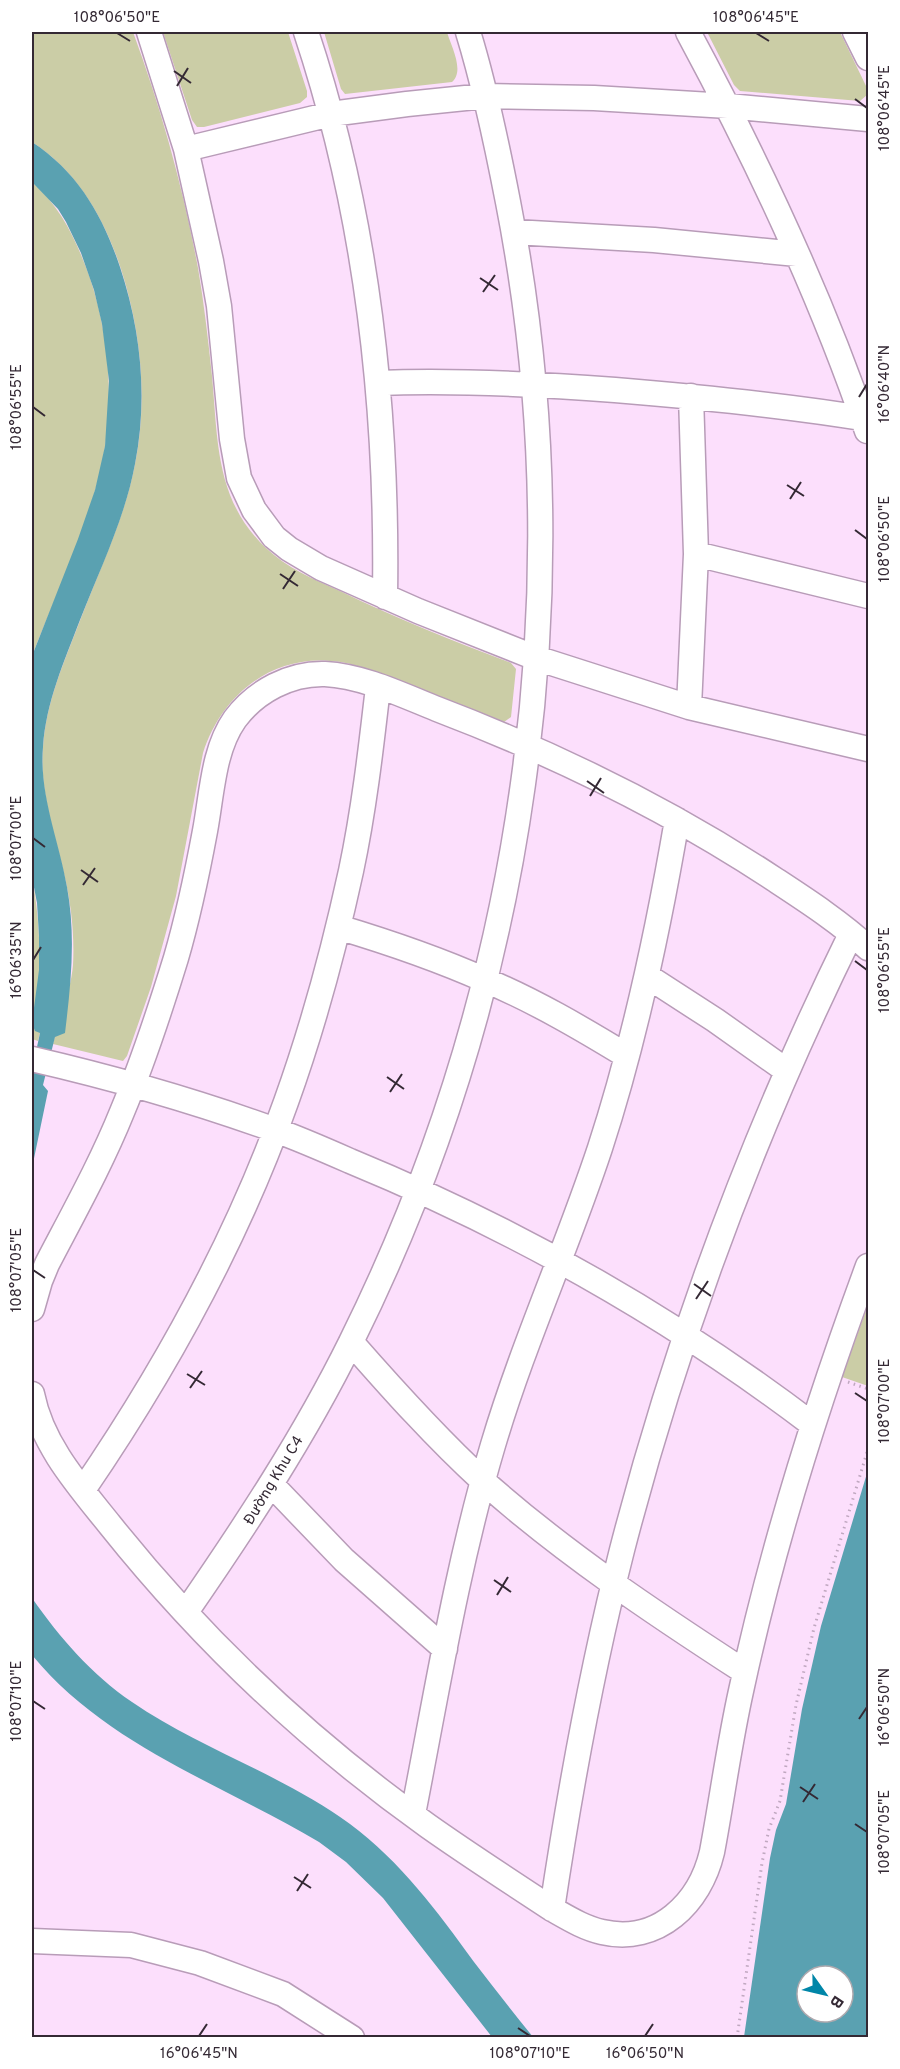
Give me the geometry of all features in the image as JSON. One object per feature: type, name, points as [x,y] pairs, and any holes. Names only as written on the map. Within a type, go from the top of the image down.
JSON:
[{"type":"street","points":[[149,32],[186,149],[202,217],[219,306],[234,459],[246,496],[274,537],[321,568],[385,597],[536,658],[689,707],[868,749]]},
{"type":"street","points":[[306,32],[331,114],[349,189],[366,280],[378,383],[384,471],[385,597]]},
{"type":"street","name":"Đường Khu C4","points":[[186,1612],[272,1485],[351,1342],[387,1264],[418,1190],[456,1084],[485,980],[509,869],[528,745],[540,590],[540,516],[534,385],[514,232],[486,96],[468,32]]},
{"type":"street","points":[[688,32],[728,106],[797,254],[867,424]]},
{"type":"street","points":[[855,32],[868,58]]},
{"type":"street","points":[[186,149],[331,114],[486,96],[594,98],[728,106],[868,119]]},
{"type":"street","points":[[514,232],[654,240],[797,254]]},
{"type":"street","points":[[378,383],[424,381],[534,385],[691,396],[764,404],[867,424]]},
{"type":"street","points":[[689,707],[696,554],[691,396]]},
{"type":"street","points":[[696,554],[868,596]]},
{"type":"street","points":[[32,1310],[44,1272],[105,1151],[133,1084],[163,1000],[185,925],[219,755],[229,729],[247,705],[258,695],[283,682],[322,674],[336,675],[378,687],[528,745],[677,820],[755,867],[860,941],[787,1071],[733,1203],[686,1335],[659,1422],[614,1585],[573,1781],[552,1909]]},
{"type":"street","points":[[83,1490],[145,1395],[198,1300],[243,1208],[276,1130],[311,1029],[352,868],[378,687]]},
{"type":"street","points":[[413,1814],[445,1648],[483,1480],[511,1389],[600,1148],[647,976],[677,820]]},
{"type":"street","points":[[338,927],[485,980],[541,1006],[627,1056]]},
{"type":"street","points":[[647,976],[787,1071]]},
{"type":"street","points":[[43,1062],[133,1084],[276,1130],[418,1190],[558,1260],[621,1295],[686,1335],[813,1425]]},
{"type":"street","points":[[32,1394],[48,1440],[57,1456],[118,1535],[186,1612],[283,1708],[355,1770],[413,1814],[552,1909],[589,1928],[612,1934],[624,1934],[647,1930],[669,1920],[686,1906],[700,1887],[710,1864],[745,1672],[773,1563],[813,1425],[868,1266]]},
{"type":"street","points":[[351,1342],[422,1421],[483,1480],[548,1535],[614,1585],[745,1672]]},
{"type":"street","points":[[272,1485],[344,1560],[445,1648]]},
{"type":"street","points":[[32,1941],[131,1945],[200,1963],[283,1994],[352,2037]]},
{"type":"path","points":[[838,1378],[868,1389]]},
{"type":"path","points":[[737,2037],[762,1863],[769,1829],[780,1801],[796,1705],[814,1628],[868,1449]]},
{"type":"green space","points":[[32,32],[133,32],[170,148],[192,238],[204,308],[222,468],[237,510],[249,529],[274,555],[320,582],[403,620],[511,663],[516,669],[511,717],[504,722],[366,669],[330,661],[308,661],[287,665],[250,684],[235,698],[222,714],[203,753],[176,896],[151,987],[127,1056],[123,1061],[53,1044],[72,975],[73,938],[68,891],[44,789],[43,747],[48,713],[57,681],[131,484],[141,415],[142,391],[138,341],[121,269],[97,214],[63,167],[32,142]]},
{"type":"green space","points":[[163,32],[288,32],[307,97],[300,103],[197,127],[192,120]]},
{"type":"green space","points":[[324,32],[447,32],[456,58],[456,77],[452,82],[345,94],[341,89]]},
{"type":"green space","points":[[707,32],[840,32],[867,88],[867,95],[860,101],[740,91],[734,85]]},
{"type":"green space","points":[[32,182],[60,214],[80,251],[90,278],[106,348],[109,396],[105,444],[95,492],[79,539],[32,656]]},
{"type":"green space","points":[[32,877],[40,955],[40,1033],[38,1041],[32,1039]]},
{"type":"green space","points":[[868,1305],[868,1386],[842,1377]]},
{"type":"water","points":[[32,142],[63,167],[76,181],[106,230],[120,267],[133,315],[142,389],[139,439],[131,484],[111,543],[62,667],[45,730],[44,783],[70,905],[72,960],[65,1033],[55,1037],[43,1085],[48,1091],[32,1168],[32,1070],[40,1033],[35,1031],[32,1023],[39,970],[39,936],[37,903],[32,877],[32,656],[95,490],[105,446],[109,381],[102,324],[94,290],[81,253],[66,222],[58,209],[32,182]]},
{"type":"water","points":[[868,1470],[868,2037],[744,2037],[770,1858],[776,1830],[786,1804],[802,1709],[821,1626]]},
{"type":"water","points":[[32,1598],[77,1654],[103,1680],[132,1702],[158,1719],[270,1776],[324,1807],[350,1824],[386,1854],[432,1906],[533,2037],[492,2037],[383,1898],[346,1862],[319,1842],[130,1739],[62,1687],[32,1655]]}]
